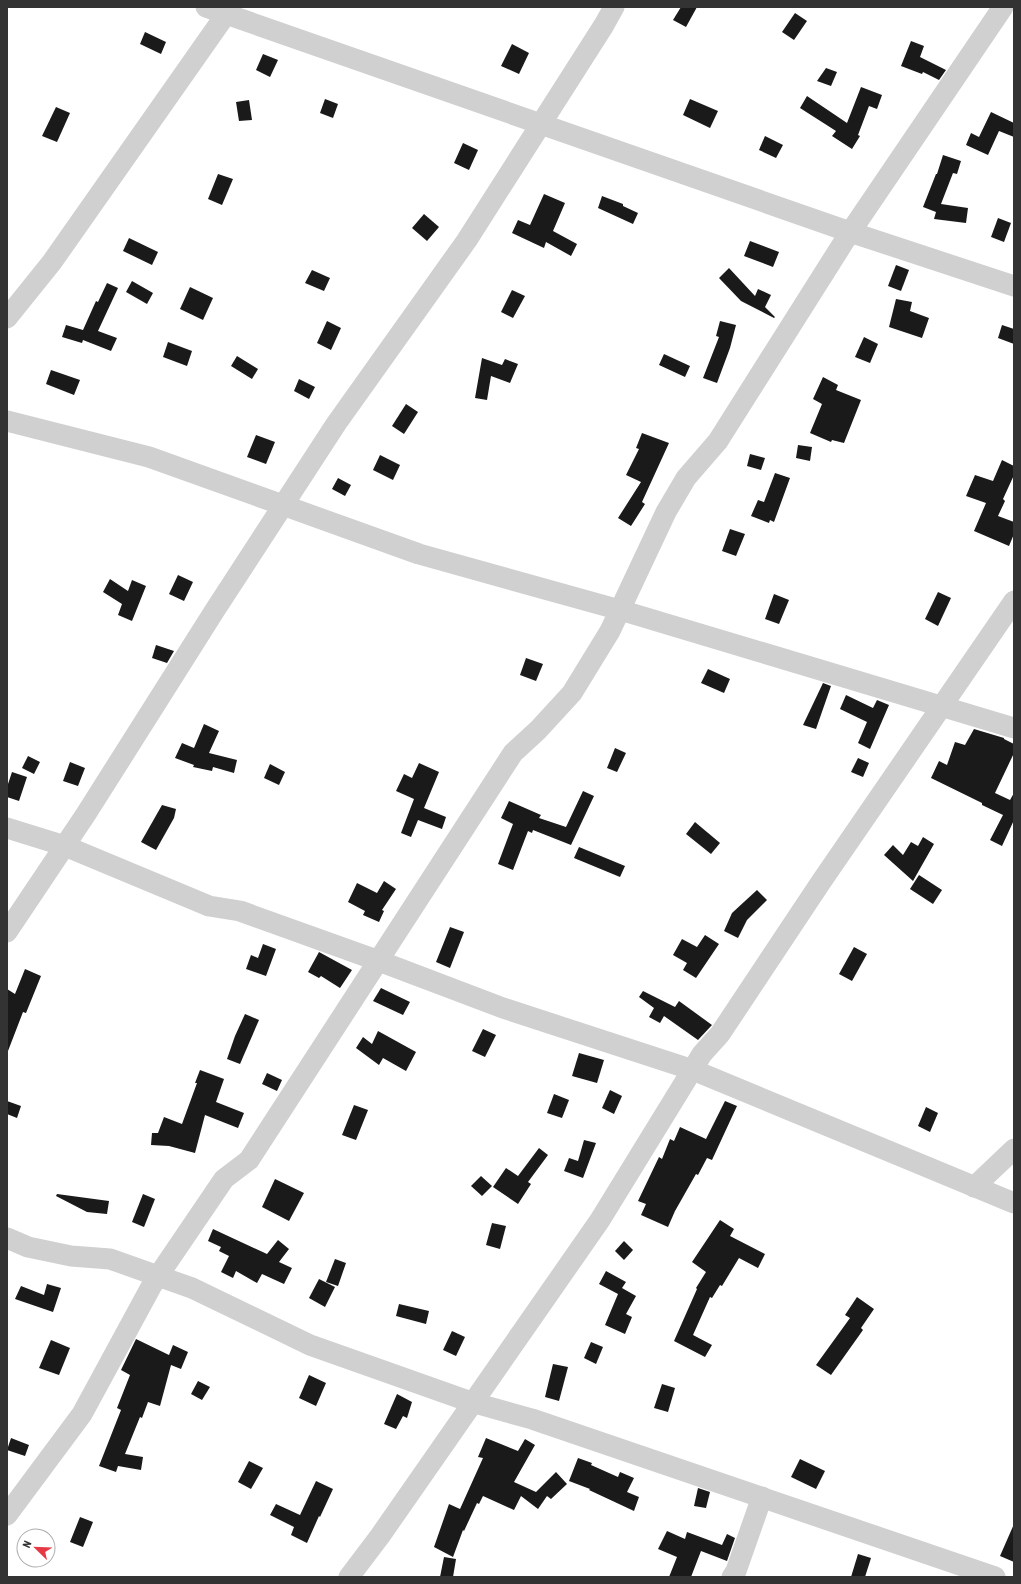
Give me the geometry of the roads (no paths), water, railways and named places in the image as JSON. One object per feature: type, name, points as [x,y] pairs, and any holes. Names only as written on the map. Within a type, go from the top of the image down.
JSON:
[{"type":"street","points":[[206,7],[228,10],[541,124],[850,232],[1014,286]]},
{"type":"street","points":[[7,932],[65,846],[336,424],[467,240],[614,7]]},
{"type":"street","points":[[7,1516],[82,1414],[158,1276],[224,1179],[249,1160],[380,961],[513,753],[538,730],[572,693],[610,631],[666,512],[686,478],[718,441],[850,232],[1003,7]]},
{"type":"street","points":[[7,318],[52,262],[228,10]]},
{"type":"street","points":[[7,421],[149,457],[419,554],[620,610],[1014,728]]},
{"type":"street","points":[[349,1577],[380,1536],[471,1402],[600,1220],[702,1054],[720,1034],[1014,601]]},
{"type":"street","points":[[7,828],[65,846],[209,906],[240,911],[380,961],[504,1008],[693,1070],[1014,1203]]},
{"type":"street","points":[[974,1186],[1014,1149]]},
{"type":"street","points":[[7,1238],[28,1246],[64,1254],[110,1259],[192,1288],[310,1345],[471,1402],[532,1419],[995,1577]]},
{"type":"street","points":[[732,1577],[736,1571],[762,1497]]}]
